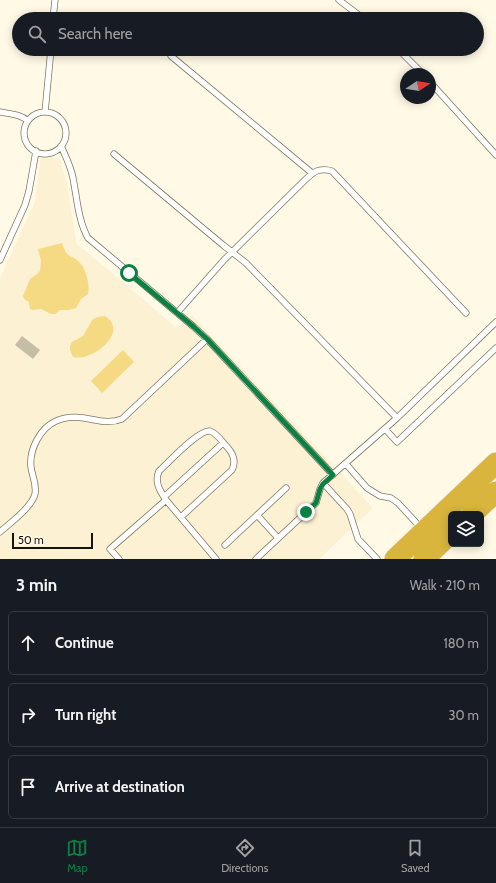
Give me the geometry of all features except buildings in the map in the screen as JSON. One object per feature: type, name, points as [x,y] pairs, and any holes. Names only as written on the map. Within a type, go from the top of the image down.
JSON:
[{"type":"highway","points":[[395,559],[496,463]]},
{"type":"highway","points":[[475,511],[496,492]]},
{"type":"highway","points":[[424,559],[448,536]]},
{"type":"lane","points":[[54,12],[55,0]]},
{"type":"lane","points":[[339,0],[355,12]]},
{"type":"lane","points":[[44,112],[49,56]]},
{"type":"lane","points":[[171,56],[312,173]]},
{"type":"lane","points":[[406,56],[418,68]]},
{"type":"lane","points":[[436,89],[496,155]]},
{"type":"lane","points":[[0,112],[18,115],[28,121]]},
{"type":"lane","points":[[44,112],[57,115],[65,125],[66,132],[66,138],[61,146],[53,153],[46,154],[36,151],[29,146],[26,140],[25,127],[32,116],[44,112]]},
{"type":"lane","points":[[61,146],[73,177],[80,220],[83,230],[88,238],[207,339],[333,475]]},
{"type":"lane","points":[[0,260],[25,205],[36,151]]},
{"type":"lane","points":[[114,154],[246,263],[397,418]]},
{"type":"lane","points":[[177,313],[232,252],[312,173],[318,170],[326,169],[332,171],[466,313]]},
{"type":"lane","points":[[256,559],[316,503],[323,484],[397,418],[496,322]]},
{"type":"lane","points":[[0,532],[31,502],[35,485],[31,467],[31,454],[36,441],[45,430],[54,422],[65,418],[79,417],[106,423],[115,422],[122,419],[207,339]]},
{"type":"lane","points":[[385,429],[397,442],[496,348]]},
{"type":"lane","points":[[181,517],[232,470],[234,466],[232,453],[214,433],[209,431],[199,434],[159,471],[157,482],[165,499],[216,559]]},
{"type":"lane","points":[[119,559],[110,549],[223,443]]},
{"type":"lane","points":[[346,464],[367,488],[380,496],[391,498],[398,503],[424,531]]},
{"type":"lane","points":[[323,484],[350,514],[358,539],[377,559]]},
{"type":"lane","points":[[225,546],[286,488]]},
{"type":"lane","points":[[257,515],[278,538]]},
{"type":"shaded area","points":[[41,156],[60,159],[67,184],[76,243],[177,328],[192,315],[373,508],[319,559],[0,559],[0,278],[35,202]]},
{"type":"shaded area","points":[[62,243],[67,254],[81,264],[88,281],[88,294],[81,299],[76,308],[60,310],[55,314],[51,314],[41,309],[32,310],[30,309],[29,302],[25,300],[23,296],[30,279],[40,271],[41,261],[38,249]]},
{"type":"shaded area","points":[[105,316],[112,323],[113,330],[111,337],[106,344],[90,355],[73,357],[70,350],[72,342],[83,336],[93,319]]},
{"type":"shaded area","points":[[123,350],[134,362],[102,393],[91,381]]},
{"type":"route","points":[[129,273],[207,339],[333,475],[323,484],[316,503],[306,512]]}]
